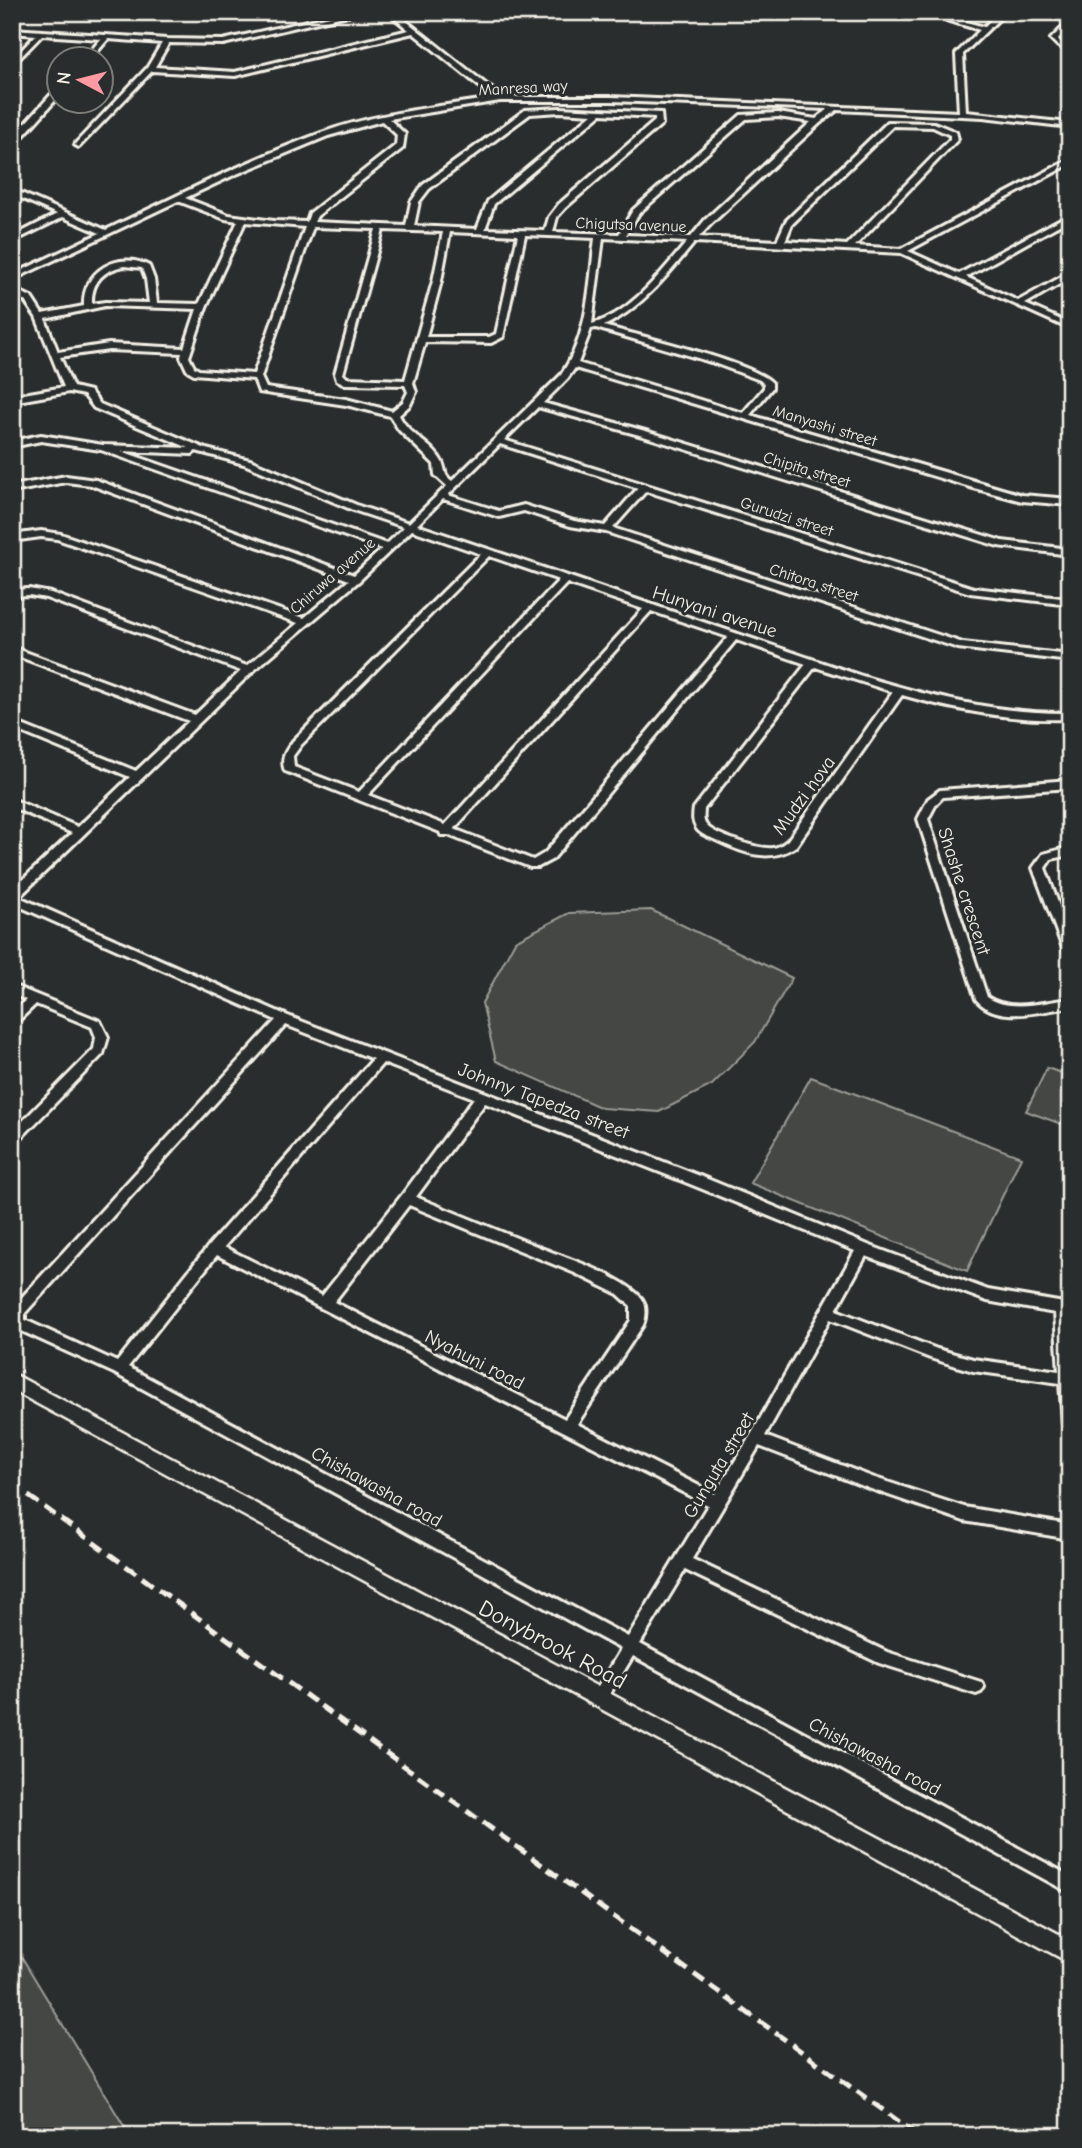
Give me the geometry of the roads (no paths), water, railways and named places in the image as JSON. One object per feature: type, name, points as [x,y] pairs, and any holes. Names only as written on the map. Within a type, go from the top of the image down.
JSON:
[{"type":"street","points":[[190,12],[226,12]]},
{"type":"street","points":[[12,31],[40,35],[223,42],[328,15],[358,12]]},
{"type":"street","points":[[390,12],[500,99]]},
{"type":"street","points":[[922,12],[984,29]]},
{"type":"street","points":[[963,114],[958,58],[965,46],[1003,12]]},
{"type":"street","points":[[1070,22],[1054,39],[1070,48]]},
{"type":"street","points":[[150,69],[235,74],[413,31]]},
{"type":"street","points":[[13,62],[40,35]]},
{"type":"street","points":[[98,46],[105,38]]},
{"type":"street","points":[[79,145],[150,69],[167,41]]},
{"type":"street","name":"Manresa way","points":[[12,278],[177,198],[290,148],[383,118],[500,99],[600,99],[835,108],[963,114],[1070,125]]},
{"type":"street","points":[[13,142],[46,105]]},
{"type":"street","points":[[586,328],[599,327],[610,322],[650,288],[695,241],[708,222],[817,121],[835,108]]},
{"type":"street","points":[[480,232],[491,203],[599,112]]},
{"type":"street","points":[[409,229],[415,202],[426,187],[524,113],[653,113],[659,118],[657,124],[562,206],[553,217],[548,234]]},
{"type":"street","points":[[621,237],[636,212],[744,117],[778,115],[817,121]]},
{"type":"street","points":[[383,118],[401,134],[400,146],[316,211],[308,225],[257,377],[261,390],[346,402],[394,414],[408,435],[432,454],[439,464],[441,479],[453,486]]},
{"type":"street","points":[[780,243],[789,223],[893,123],[934,125],[954,135],[850,246]]},
{"type":"street","points":[[902,251],[1070,161]]},
{"type":"street","points":[[13,192],[106,233]]},
{"type":"street","name":"Chigutsa avenue","points":[[177,198],[242,220],[308,225],[850,246],[902,251],[1070,327]]},
{"type":"street","points":[[12,240],[64,214]]},
{"type":"street","points":[[961,276],[1070,216]]},
{"type":"street","points":[[242,220],[202,307],[186,351],[187,363],[197,372],[257,377]]},
{"type":"street","points":[[380,228],[339,374],[345,381],[409,383]]},
{"type":"street","points":[[394,414],[407,403],[412,392],[409,383],[447,230]]},
{"type":"street","points":[[422,339],[491,340],[500,335],[522,233]]},
{"type":"street","name":"Chiruwa avenue","points":[[12,897],[248,670],[389,548],[538,404],[574,365],[586,328],[599,237]]},
{"type":"street","points":[[88,306],[85,294],[90,283],[111,266],[123,262],[145,266],[150,279],[153,305]]},
{"type":"street","points":[[1020,303],[1070,274]]},
{"type":"street","points":[[12,290],[29,299],[40,317],[69,388]]},
{"type":"street","points":[[40,317],[88,306],[202,307]]},
{"type":"street","points":[[599,327],[746,370],[763,378],[768,383],[768,388],[746,415]]},
{"type":"street","points":[[54,355],[102,348],[186,351]]},
{"type":"street","name":"Manyashi street","points":[[574,365],[1005,494],[1070,502]]},
{"type":"street","points":[[12,399],[69,388],[87,393],[97,406],[203,452]]},
{"type":"street","name":"Chipita street","points":[[538,404],[646,434],[1001,544],[1070,552]]},
{"type":"street","points":[[12,444],[41,438],[103,448],[203,452]]},
{"type":"street","name":"Gurudzi street","points":[[498,441],[973,591],[1070,602]]},
{"type":"street","points":[[103,448],[389,548]]},
{"type":"street","name":"Hunyani avenue","points":[[203,452],[247,463],[356,508],[486,553],[938,703],[994,714],[1036,718],[1070,716]]},
{"type":"street","points":[[12,489],[66,478],[93,482],[356,579]]},
{"type":"street","points":[[607,529],[644,487]]},
{"type":"street","name":"Chitora street","points":[[443,496],[499,514],[524,508],[594,529],[607,529],[962,646],[1070,658]]},
{"type":"street","points":[[12,538],[40,534],[58,536],[303,621]]},
{"type":"street","points":[[486,553],[297,743],[288,756],[289,769],[445,832],[531,864],[538,863],[549,856],[734,636]]},
{"type":"street","points":[[360,797],[565,579]]},
{"type":"street","points":[[12,593],[29,592],[48,596],[248,670]]},
{"type":"street","points":[[445,832],[649,608]]},
{"type":"street","points":[[12,650],[197,720]]},
{"type":"street","name":"Mudzi hova","points":[[813,662],[699,808],[698,820],[703,830],[765,854],[782,852],[792,844],[900,690]]},
{"type":"street","points":[[12,724],[138,776]]},
{"type":"street","name":"Shashe crescent","points":[[1070,784],[940,794],[935,797],[923,819],[982,999],[993,1007],[1005,1010],[1070,1003]]},
{"type":"street","points":[[12,803],[81,832]]},
{"type":"street","points":[[1070,851],[1053,853],[1041,861],[1039,868],[1070,951]]},
{"type":"street","name":"Johnny Tapedza street","points":[[12,897],[284,1019],[863,1249],[988,1295],[1066,1311]]},
{"type":"street","points":[[12,989],[96,1024],[103,1039],[99,1051],[12,1140]]},
{"type":"street","points":[[12,1020],[34,999]]},
{"type":"street","name":"Chishawasha road","points":[[284,1019],[15,1315],[20,1324],[118,1370],[1070,1885]]},
{"type":"street","points":[[118,1370],[215,1248],[381,1057]]},
{"type":"street","points":[[324,1304],[407,1199],[482,1097]]},
{"type":"street","points":[[407,1199],[580,1269],[623,1290],[635,1300],[639,1310],[638,1321],[567,1427]]},
{"type":"street","name":"Nyahuni road","points":[[215,1248],[718,1503]]},
{"type":"street","name":"Gunguta street","points":[[600,1697],[756,1439],[863,1249]]},
{"type":"street","points":[[1066,1311],[1066,1378],[1070,1423]]},
{"type":"street","points":[[829,1313],[935,1354],[973,1365],[1066,1378]]},
{"type":"street","name":"Donybrook Road","points":[[12,1381],[1070,1952]]},
{"type":"street","points":[[756,1439],[964,1514],[1070,1532]]},
{"type":"street","points":[[683,1562],[768,1605],[901,1665],[976,1687]]},
{"type":"railway","points":[[12,1484],[919,2136]]}]
